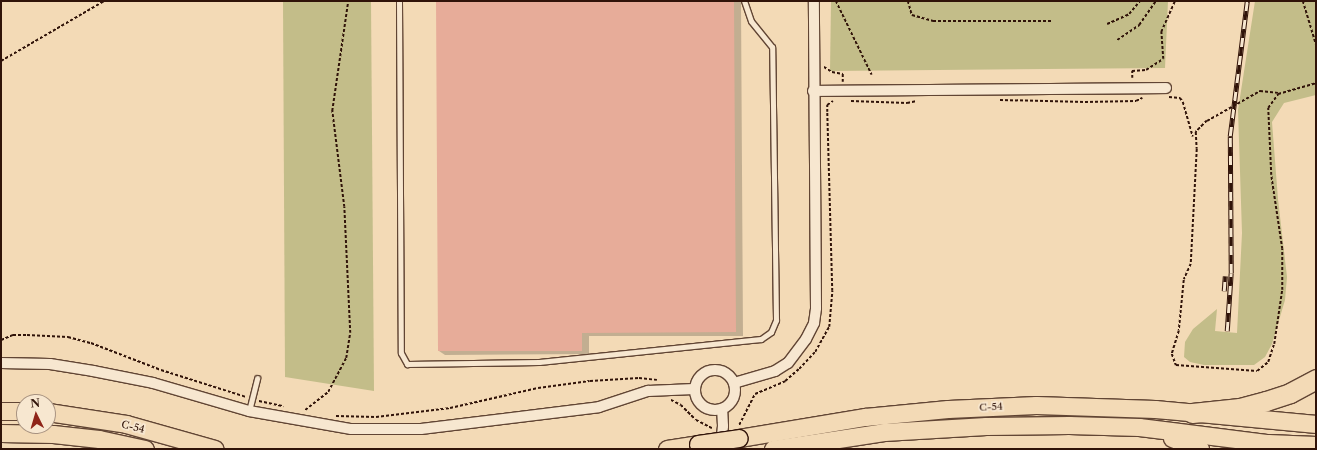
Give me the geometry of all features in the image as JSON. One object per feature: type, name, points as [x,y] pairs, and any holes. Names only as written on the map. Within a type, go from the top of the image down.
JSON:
[{"type":"highway","points":[[1192,413],[1240,408],[1266,401],[1290,393],[1316,378]]},
{"type":"highway","name":"C-54","points":[[667,449],[698,444],[739,434],[865,417],[948,409],[1089,406],[1316,424]]},
{"type":"highway","points":[[1,411],[16,411]]},
{"type":"highway","name":"C-54","points":[[56,413],[126,424],[216,449]]},
{"type":"highway","name":"C-54","points":[[774,449],[884,432],[986,426],[1139,427],[1268,442],[1316,445]]},
{"type":"highway","points":[[1139,427],[1200,449]]},
{"type":"highway","name":"C-54","points":[[1,433],[53,434],[91,438],[145,449]]},
{"type":"street","points":[[734,382],[775,372],[788,363],[806,339],[814,324],[816,308],[813,91],[814,1]]},
{"type":"street","points":[[813,91],[1165,92]]},
{"type":"street","points":[[1,363],[50,364],[93,371],[153,383],[249,411],[351,429],[421,429],[599,407],[648,392],[694,389]]},
{"type":"street","points":[[712,370],[725,372],[734,382],[734,395],[722,409],[715,410],[702,406],[695,395],[694,389],[700,376],[712,370]]},
{"type":"street","points":[[720,449],[723,426],[722,409]]},
{"type":"lane","points":[[399,1],[401,353],[407,364],[540,362],[761,339],[771,332],[776,320],[772,47],[751,20],[744,1]]},
{"type":"lane","points":[[249,411],[257,378]]},
{"type":"path","points":[[1,61],[104,1]]},
{"type":"path","points":[[307,407],[328,392],[346,358],[350,333],[344,207],[332,112],[348,1]]},
{"type":"path","points":[[836,1],[872,75]]},
{"type":"path","points":[[908,1],[912,15],[933,21],[1052,21]]},
{"type":"path","points":[[984,1],[998,1]]},
{"type":"path","points":[[1107,24],[1129,14],[1140,1]]},
{"type":"path","points":[[1117,40],[1139,25],[1156,1]]},
{"type":"path","points":[[1132,79],[1132,71],[1146,70],[1163,60],[1161,32],[1176,1]]},
{"type":"path","points":[[1303,1],[1316,44]]},
{"type":"path","points":[[822,61],[828,70],[843,74]]},
{"type":"path","points":[[1279,93],[1268,108],[1271,175],[1282,249],[1282,290],[1274,344],[1268,362],[1257,371],[1176,366],[1172,354],[1179,331],[1184,280],[1191,264],[1196,132],[1207,121],[1260,91],[1279,93],[1316,83]]},
{"type":"path","points":[[1165,92],[1180,98],[1193,137]]},
{"type":"path","points":[[998,100],[1085,102],[1136,101],[1142,98]]},
{"type":"path","points":[[844,101],[907,103],[919,100]]},
{"type":"path","points":[[739,434],[742,417],[755,394],[785,381],[799,369],[815,352],[829,327],[832,291],[827,112],[829,103],[839,101]]},
{"type":"path","points":[[1,340],[13,335],[68,337],[91,343],[161,370],[252,399],[290,408]]},
{"type":"path","points":[[334,416],[376,417],[415,412],[590,381],[639,378],[663,381]]},
{"type":"path","points":[[671,402],[681,405],[696,420],[704,425]]},
{"type":"path","points":[[304,411],[312,412]]},
{"type":"shaded area","points":[[283,1],[371,1],[374,391],[285,377]]},
{"type":"shaded area","points":[[831,1],[1168,1],[1165,68],[830,71]]},
{"type":"shaded area","points":[[1255,1],[1316,1],[1316,95],[1284,103],[1272,122],[1278,199],[1287,277],[1285,300],[1272,344],[1265,357],[1254,365],[1204,365],[1190,362],[1184,357],[1185,342],[1193,329],[1217,309],[1215,331],[1237,333],[1242,233],[1238,110]]},
{"type":"building","points":[[436,1],[734,1],[736,332],[582,333],[582,351],[438,351]]},
{"type":"railway","points":[[1227,331],[1231,273],[1230,136],[1247,1]]},
{"type":"railway","points":[[1224,291],[1225,276]]}]
